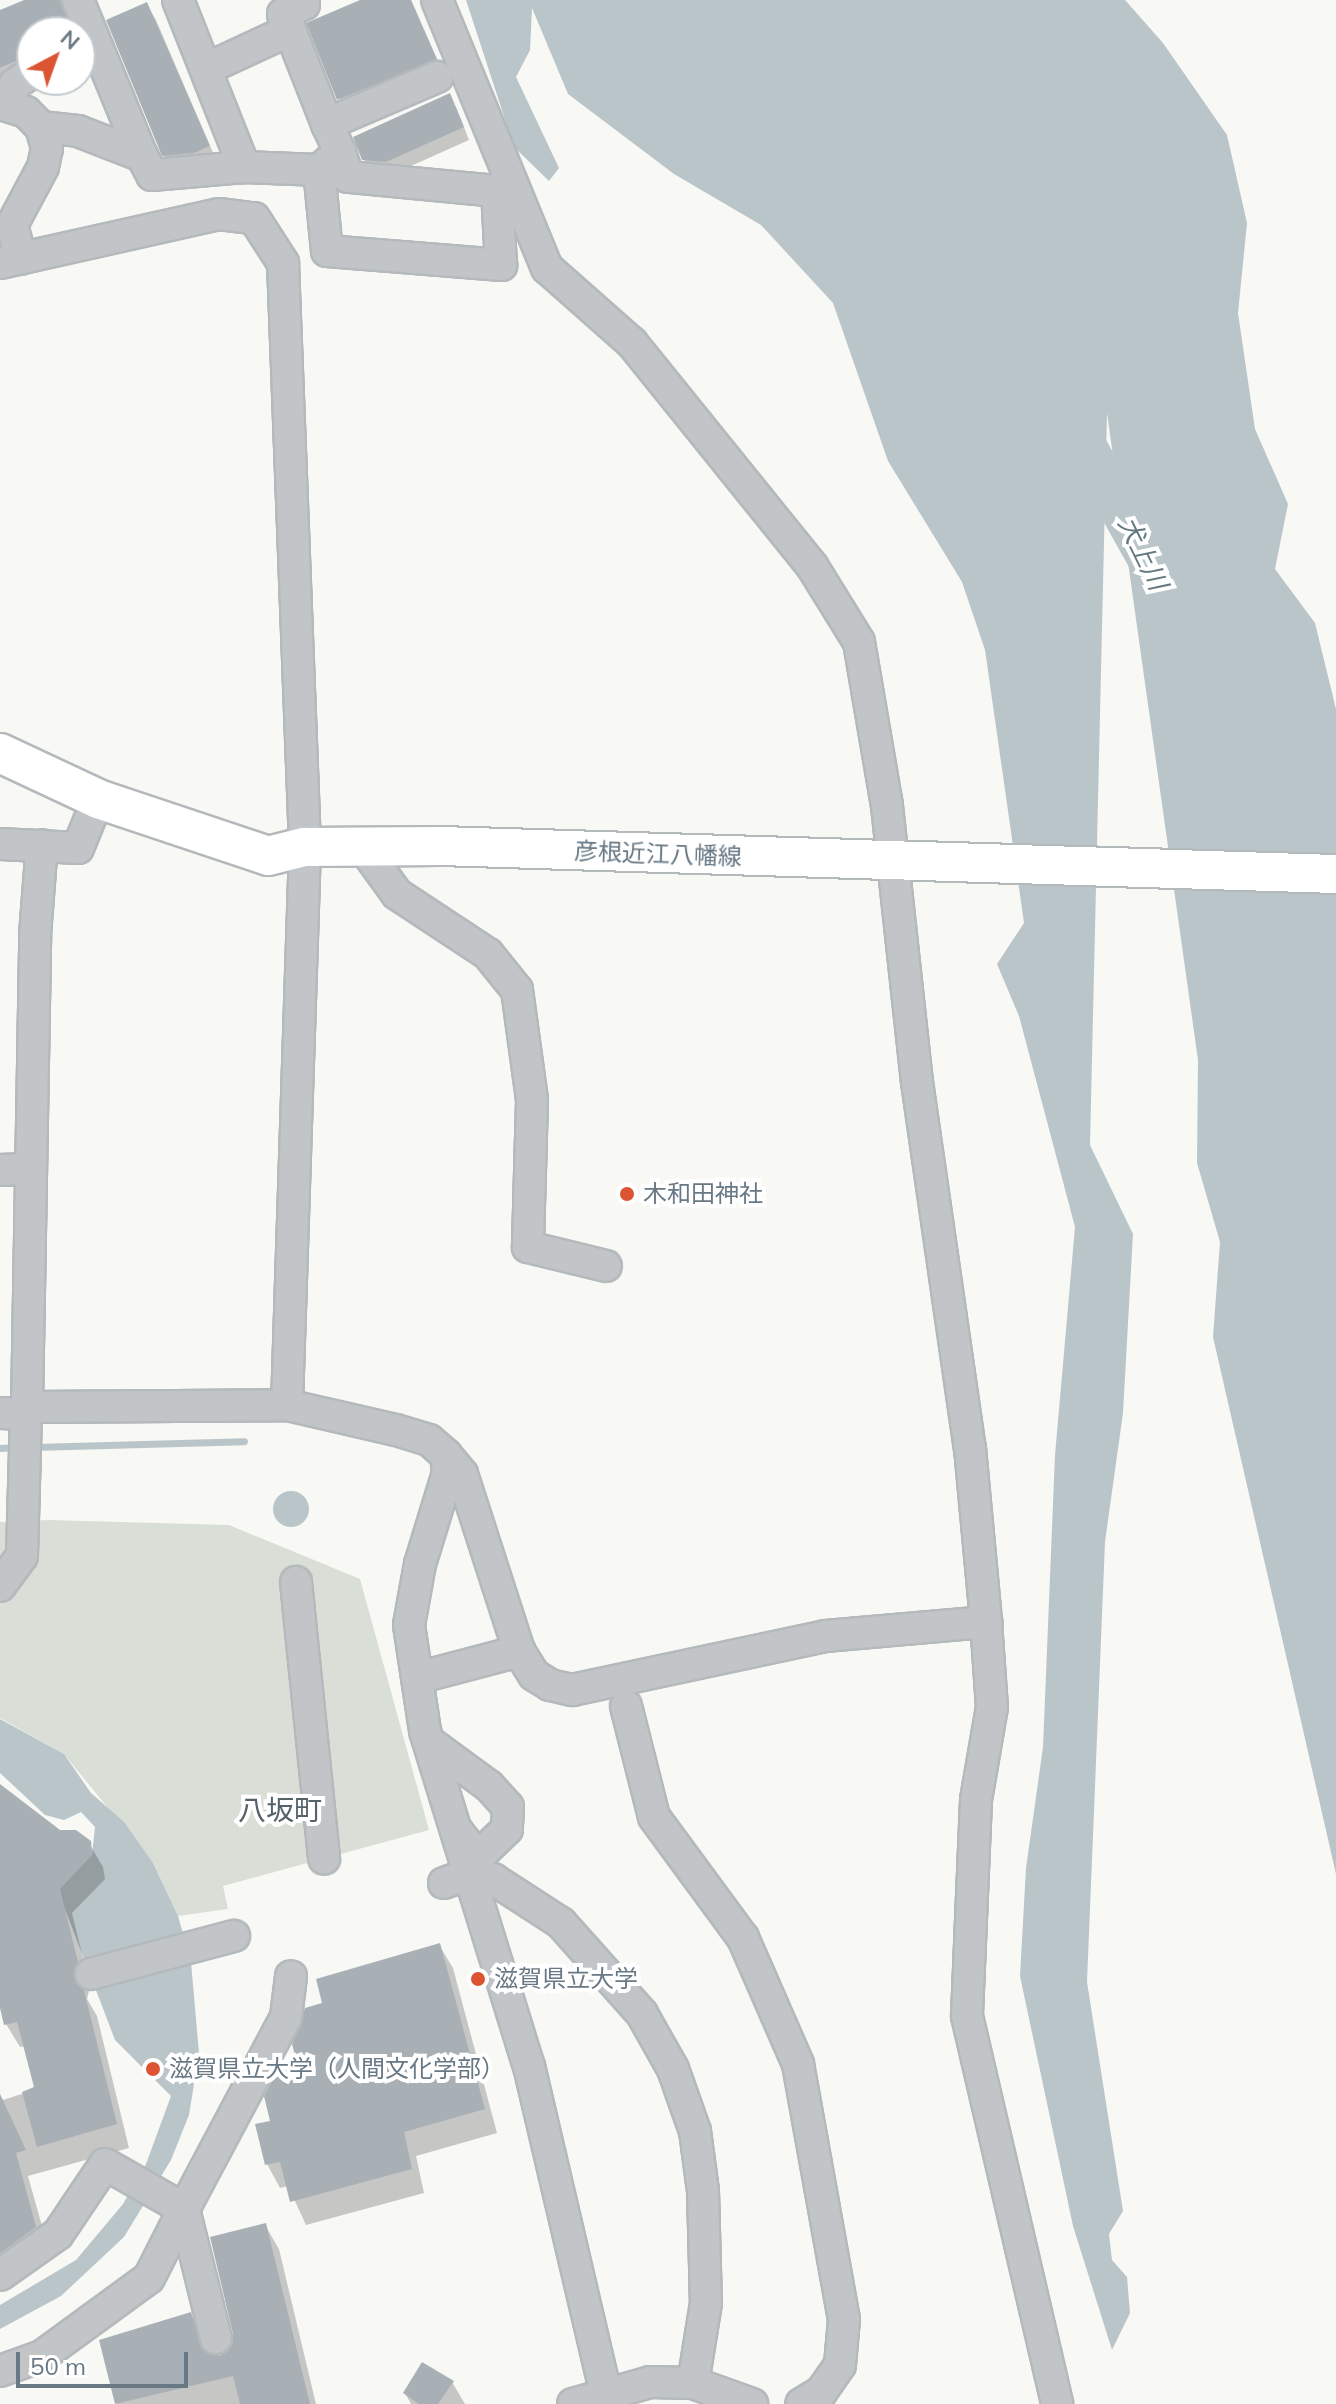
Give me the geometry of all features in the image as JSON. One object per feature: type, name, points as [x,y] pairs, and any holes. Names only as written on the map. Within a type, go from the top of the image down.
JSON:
[{"type":"main road","name":"彦根近江八幡線","points":[[0,753],[98,799],[268,856],[305,847],[363,847],[1336,874]]},
{"type":"street","points":[[178,0],[244,167]]},
{"type":"street","points":[[96,63],[152,175],[330,161],[348,177],[497,191],[501,265],[327,251],[330,161],[327,124],[283,14],[304,4],[302,0]]},
{"type":"street","points":[[437,0],[547,268],[632,343],[812,566],[859,642],[899,864],[970,1448],[986,1622],[992,1707],[976,1800],[967,2016],[1057,2404]]},
{"type":"street","points":[[206,69],[290,30]]},
{"type":"street","points":[[327,124],[437,77]]},
{"type":"street","points":[[16,83],[4,104],[41,127],[78,131],[142,156]]},
{"type":"street","points":[[41,127],[47,148],[43,167],[6,221],[10,261],[219,214],[254,218],[283,263],[305,847],[287,1405]]},
{"type":"street","points":[[0,844],[78,848],[98,799]]},
{"type":"street","points":[[0,1586],[22,1556],[12,1476],[31,1169],[35,935],[42,845]]},
{"type":"street","points":[[363,847],[397,894],[488,954],[517,990],[532,1100],[528,1247],[606,1266]]},
{"type":"street","points":[[0,1170],[31,1169]]},
{"type":"street","points":[[17,1411],[287,1405],[429,1440],[462,1474],[519,1651],[534,1675],[572,1690],[826,1636],[986,1622]]},
{"type":"street","points":[[446,1455],[448,1473],[420,1564],[409,1625],[417,1678],[429,1742],[455,1828],[457,1879],[529,2066],[606,2398]]},
{"type":"street","points":[[296,1582],[324,1859]]},
{"type":"street","points":[[417,1678],[519,1651]]},
{"type":"street","points":[[626,1706],[654,1817],[743,1938],[798,2064],[844,2319],[840,2365],[821,2392],[801,2404]]},
{"type":"street","points":[[429,1742],[489,1786],[508,1807],[507,1829],[484,1851],[471,1849],[455,1828]]},
{"type":"street","points":[[457,1879],[493,1879],[561,1923],[642,2014],[673,2069],[695,2131],[703,2191],[706,2303],[693,2383]]},
{"type":"street","points":[[91,1974],[222,1940]]},
{"type":"street","points":[[0,2371],[42,2356],[149,2278],[182,2207],[286,2017],[291,1976]]},
{"type":"street","points":[[0,2275],[58,2234],[105,2164],[182,2207],[216,2338]]},
{"type":"street","points":[[573,2404],[606,2398],[650,2382],[693,2383],[752,2404]]},
{"type":"shaded area","points":[[49,1520],[229,1525],[360,1579],[429,1830],[223,1886],[228,1909],[178,1916],[153,1863],[64,1754],[0,1718],[0,1522]]},
{"type":"water","points":[[466,0],[1125,0],[1163,43],[1227,135],[1247,223],[1238,313],[1255,429],[1288,504],[1275,569],[1315,623],[1336,709],[1336,1874],[1213,1337],[1220,1242],[1197,1163],[1198,1060],[1107,413],[1090,1145],[1133,1234],[1123,1413],[1105,1542],[1087,1982],[1123,2211],[1109,2234],[1112,2260],[1127,2277],[1130,2313],[1112,2350],[1073,2226],[1020,1976],[1026,1868],[1043,1747],[1055,1455],[1075,1227],[1019,1016],[997,964],[1024,923],[985,650],[962,582],[888,461],[833,303],[761,225],[674,174],[568,94],[532,8],[530,50],[516,77],[559,168],[549,181],[514,147]]},
{"type":"water","points":[[291,1491],[304,1496],[309,1509],[304,1522],[291,1527],[278,1522],[273,1509],[278,1496]]},
{"type":"water","points":[[0,1719],[64,1754],[91,1793],[124,1822],[153,1863],[178,1916],[191,1962],[199,2053],[189,2115],[171,2160],[124,2237],[61,2296],[0,2329],[0,2305],[76,2260],[123,2204],[146,2164],[171,2096],[115,2040],[63,1904],[58,1883],[92,1855],[95,1827],[81,1812],[64,1820],[45,1815],[0,1773]]},
{"type":"building","points":[[24,0],[60,0],[66,16],[16,16],[16,61],[0,68],[0,10]]},
{"type":"building","points":[[360,0],[411,0],[437,59],[337,100],[306,23]]},
{"type":"building","points":[[147,2],[210,146],[194,153],[162,156],[106,20]]},
{"type":"building","points":[[450,93],[464,127],[386,162],[362,160],[353,137]]},
{"type":"building","points":[[0,1784],[60,1830],[76,1830],[91,1841],[92,1855],[60,1889],[78,1962],[74,1978],[84,1990],[117,2124],[37,2147],[22,2092],[34,2087],[17,2022],[4,2025],[0,2008]]},
{"type":"building","points":[[440,1943],[485,2109],[404,2132],[412,2169],[290,2202],[280,2162],[265,2165],[255,2124],[270,2121],[264,2096],[278,2070],[297,2063],[292,2044],[305,2008],[322,2003],[316,1979]]},
{"type":"building","points":[[0,2094],[26,2150],[16,2153],[36,2227],[0,2253]]},
{"type":"building","points":[[266,2223],[310,2404],[240,2404],[233,2376],[115,2404],[99,2340],[191,2312],[204,2351],[220,2356],[229,2350],[233,2334],[210,2237]]},
{"type":"building","points":[[422,2362],[454,2381],[438,2404],[419,2404],[403,2393]]},
{"type":"waterway","name":"犬上川","points":[[1077,431],[1148,558]]},
{"type":"waterway","points":[[34,1447],[244,1441]]},
{"type":"waterway","points":[[0,1448],[18,1447]]},
{"type":"place","name":"木和田神社","points":[[627,1194]]},
{"type":"place","name":"滋賀県立大学","points":[[478,1979]]},
{"type":"place","name":"滋賀県立大学（人間文化学部）","points":[[153,2069]]},
{"type":"district","name":"八坂町","points":[[280,1810]]}]
